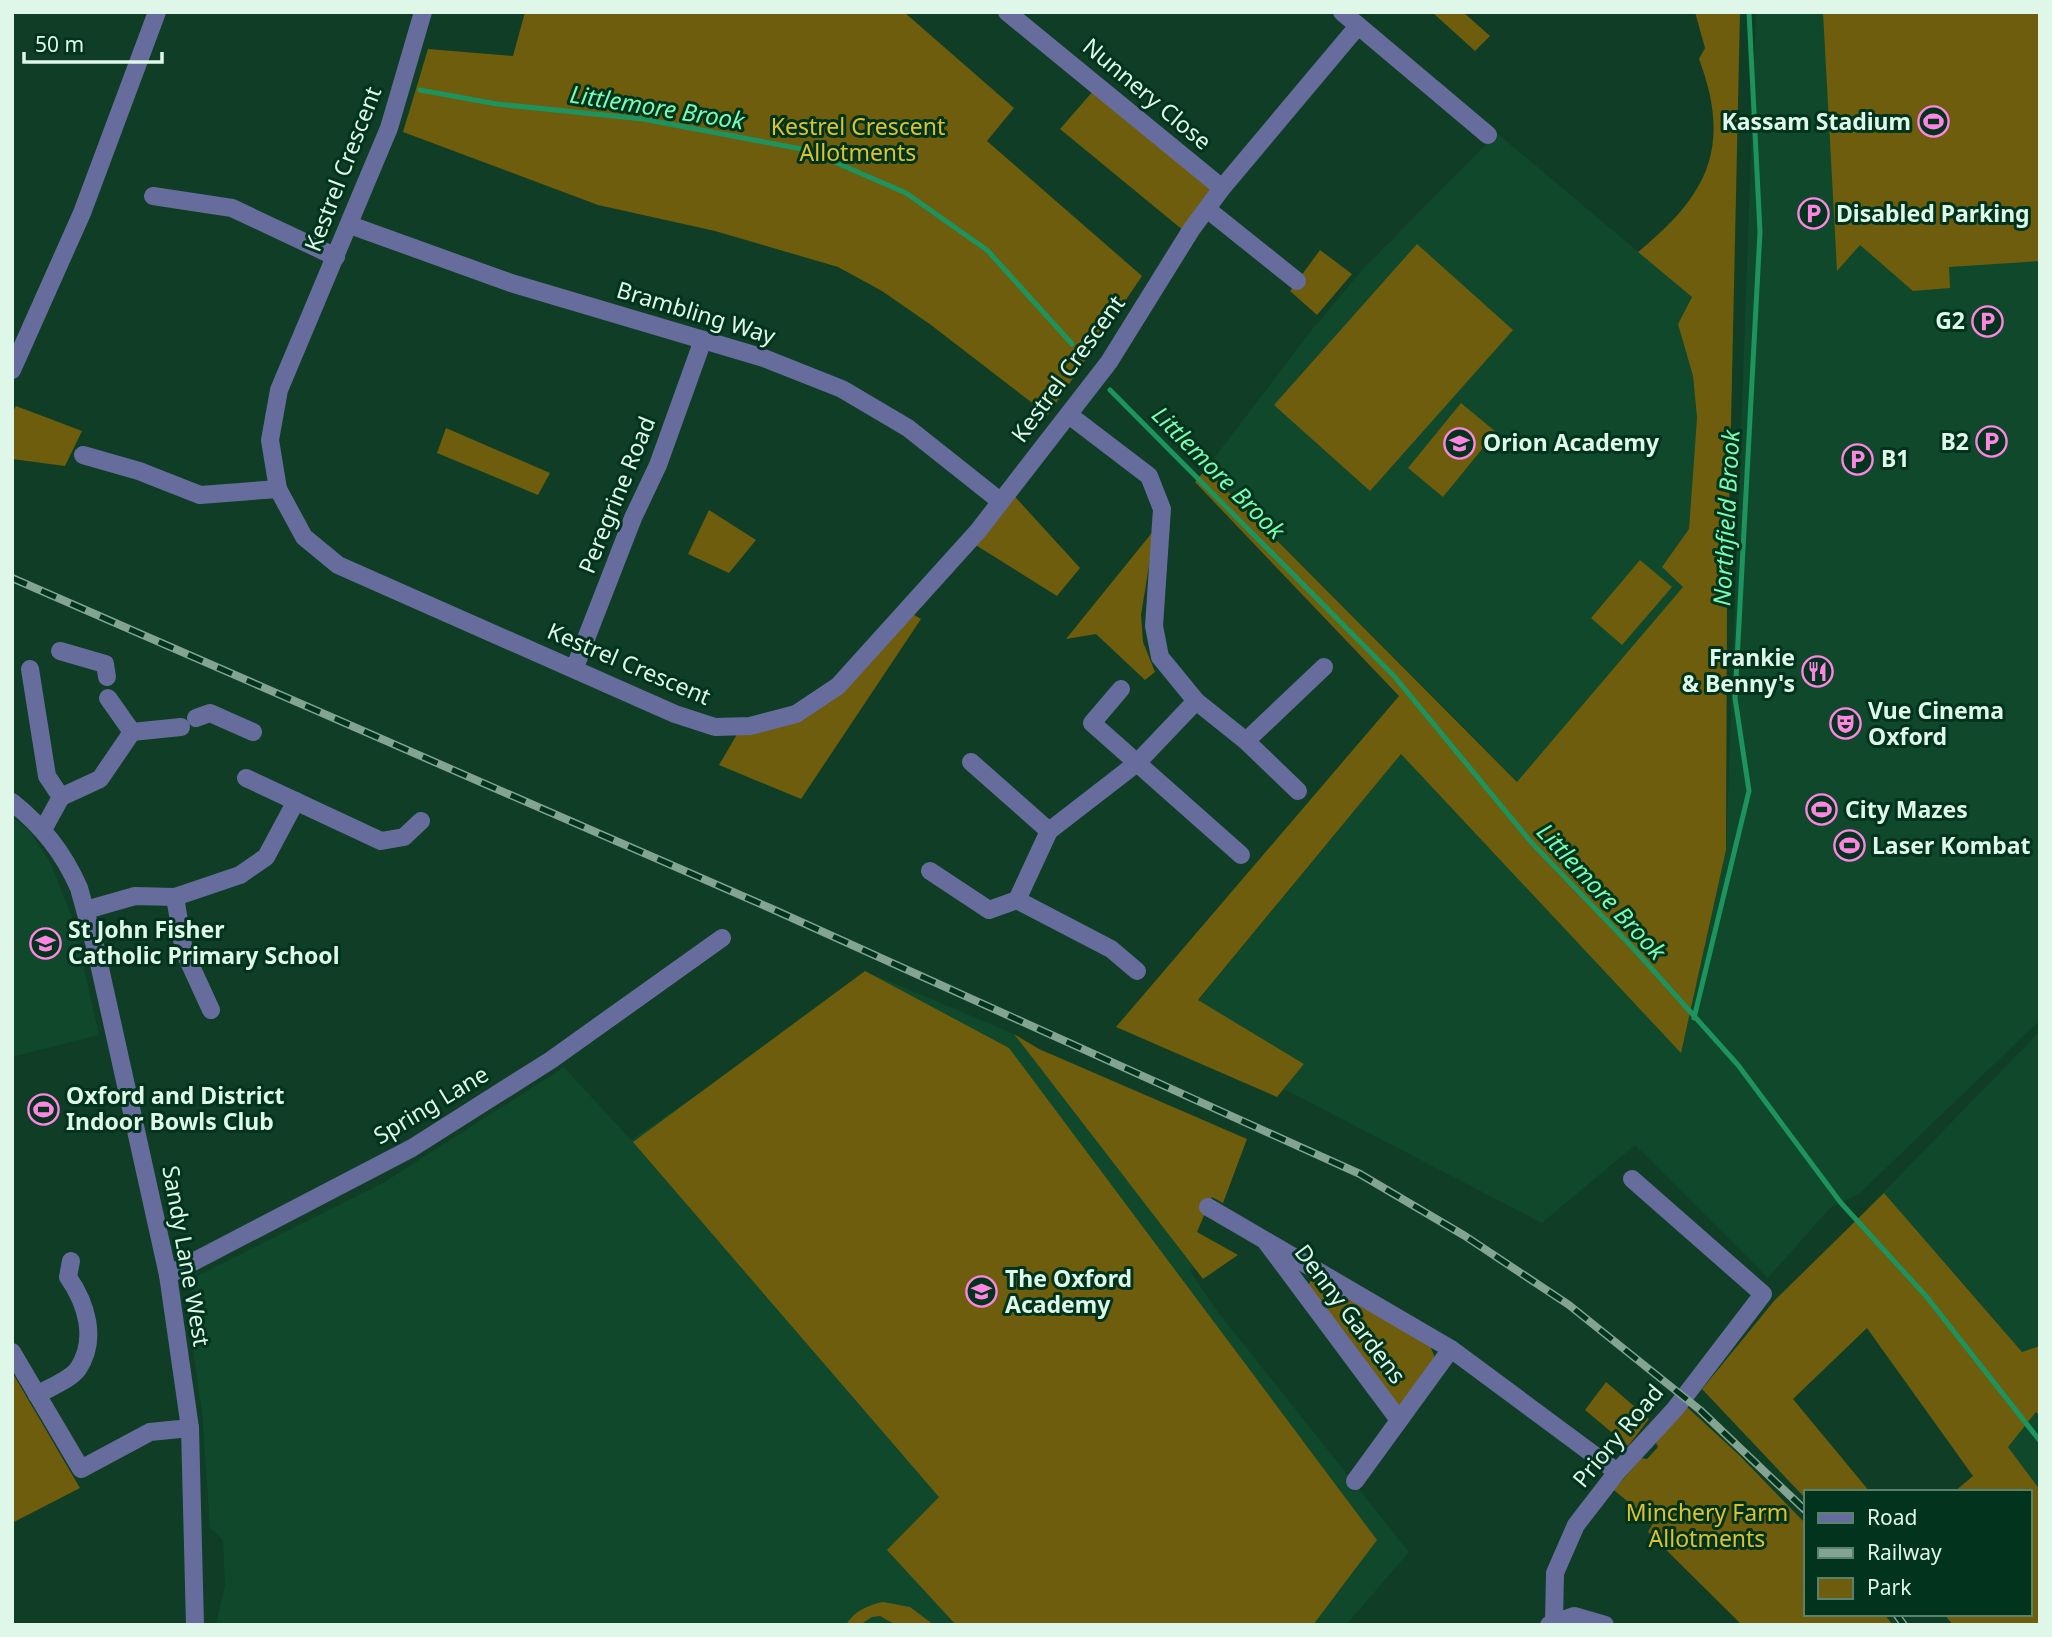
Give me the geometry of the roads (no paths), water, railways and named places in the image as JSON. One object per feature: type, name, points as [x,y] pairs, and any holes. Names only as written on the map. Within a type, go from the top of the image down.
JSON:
[{"type":"street","points":[[12,370],[82,213],[157,12]]},
{"type":"street","name":"Kestrel Crescent","points":[[423,12],[389,128],[279,390],[270,440],[278,489],[304,537],[338,565],[575,667],[675,714],[715,727],[750,726],[796,714],[838,686],[935,581],[1069,415],[1108,362],[1222,188],[1358,26]]},
{"type":"street","name":"Nunnery Close","points":[[1007,12],[1222,188]]},
{"type":"street","points":[[1342,12],[1488,135]]},
{"type":"street","points":[[153,196],[232,208],[336,257]]},
{"type":"street","points":[[1207,209],[1297,281]]},
{"type":"street","name":"Brambling Way","points":[[350,225],[512,283],[764,358],[842,389],[908,428],[1000,501]]},
{"type":"street","name":"Peregrine Road","points":[[575,667],[633,518],[658,465],[703,340]]},
{"type":"street","points":[[1069,415],[1149,476],[1162,509],[1154,626],[1160,657],[1196,701],[1246,741],[1298,791]]},
{"type":"street","points":[[83,455],[139,471],[200,495],[278,489]]},
{"type":"street","points":[[60,650],[105,664],[107,677]]},
{"type":"street","points":[[1246,741],[1324,667]]},
{"type":"street","points":[[30,670],[47,776],[61,797]]},
{"type":"street","points":[[1121,688],[1092,723],[1241,855]]},
{"type":"street","points":[[108,698],[132,732]]},
{"type":"street","points":[[930,872],[989,910],[1017,900],[1049,831],[1137,764],[1196,701]]},
{"type":"street","points":[[44,828],[61,797],[100,779],[132,732],[189,722],[210,713],[253,732]]},
{"type":"street","points":[[971,762],[1049,831]]},
{"type":"street","points":[[246,778],[381,841],[404,837],[421,821]]},
{"type":"street","points":[[86,910],[135,896],[175,898],[226,882],[253,868],[266,857],[296,801]]},
{"type":"street","name":"Sandy Lane West","points":[[12,802],[44,828],[67,860],[86,910],[167,1275],[190,1428],[195,1625]]},
{"type":"street","points":[[175,898],[184,951],[211,1010]]},
{"type":"street","points":[[1017,900],[1111,949],[1137,971]]},
{"type":"street","name":"Spring Lane","points":[[167,1275],[412,1148],[551,1060],[682,964],[708,960],[722,938]]},
{"type":"street","name":"Priory Road","points":[[1551,1623],[1555,1573],[1576,1525],[1617,1472],[1675,1409],[1763,1294],[1632,1180]]},
{"type":"street","name":"Denny Gardens","points":[[1208,1207],[1262,1236],[1451,1349],[1617,1472]]},
{"type":"street","name":"Denny Gardens","points":[[1262,1236],[1399,1420]]},
{"type":"street","points":[[37,1395],[77,1370],[85,1351],[90,1330],[80,1295],[68,1277],[71,1261]]},
{"type":"street","name":"Denny Gardens","points":[[1354,1481],[1451,1349]]},
{"type":"street","points":[[12,1352],[81,1469],[150,1432],[190,1428]]},
{"type":"street","points":[[1551,1623],[1574,1616],[1605,1625]]},
{"type":"waterway","name":"Northfield Brook","points":[[1694,1018],[1749,791],[1735,698],[1760,232],[1749,12]]},
{"type":"waterway","name":"Littlemore Brook","points":[[420,90],[497,104],[643,119],[807,150],[906,193],[987,250],[1072,344]]},
{"type":"waterway","name":"Littlemore Brook","points":[[1110,390],[1394,676],[1531,842],[1635,950],[1738,1065],[1841,1203],[1926,1296],[2040,1441]]},
{"type":"railway","points":[[12,578],[770,908],[1360,1174],[1465,1236],[1569,1305],[1700,1410],[1804,1509]]},
{"type":"railway","points":[[1897,1616],[1904,1625]]},
{"type":"place","name":"Kassam Stadium","points":[[1934,122]]},
{"type":"place","name":"Disabled Parking","points":[[1813,214]]},
{"type":"place","name":"G2","points":[[1988,321]]},
{"type":"place","name":"B2","points":[[1992,442]]},
{"type":"place","name":"Orion Academy","points":[[1460,443]]},
{"type":"place","name":"B1","points":[[1858,459]]},
{"type":"place","name":"Frankie & Benny's","points":[[1818,671]]},
{"type":"place","name":"Vue Cinema Oxford","points":[[1845,724]]},
{"type":"place","name":"City Mazes","points":[[1822,810]]},
{"type":"place","name":"Laser Kombat","points":[[1849,846]]},
{"type":"place","name":"St John Fisher Catholic Primary School","points":[[45,943]]},
{"type":"place","name":"Oxford and District Indoor Bowls Club","points":[[43,1109]]},
{"type":"place","name":"The Oxford Academy","points":[[982,1292]]},
{"type":"park label","name":"Kestrel Crescent Allotments","points":[[858,140]]},
{"type":"park label","name":"Minchery Farm Allotments","points":[[1707,1526]]}]
